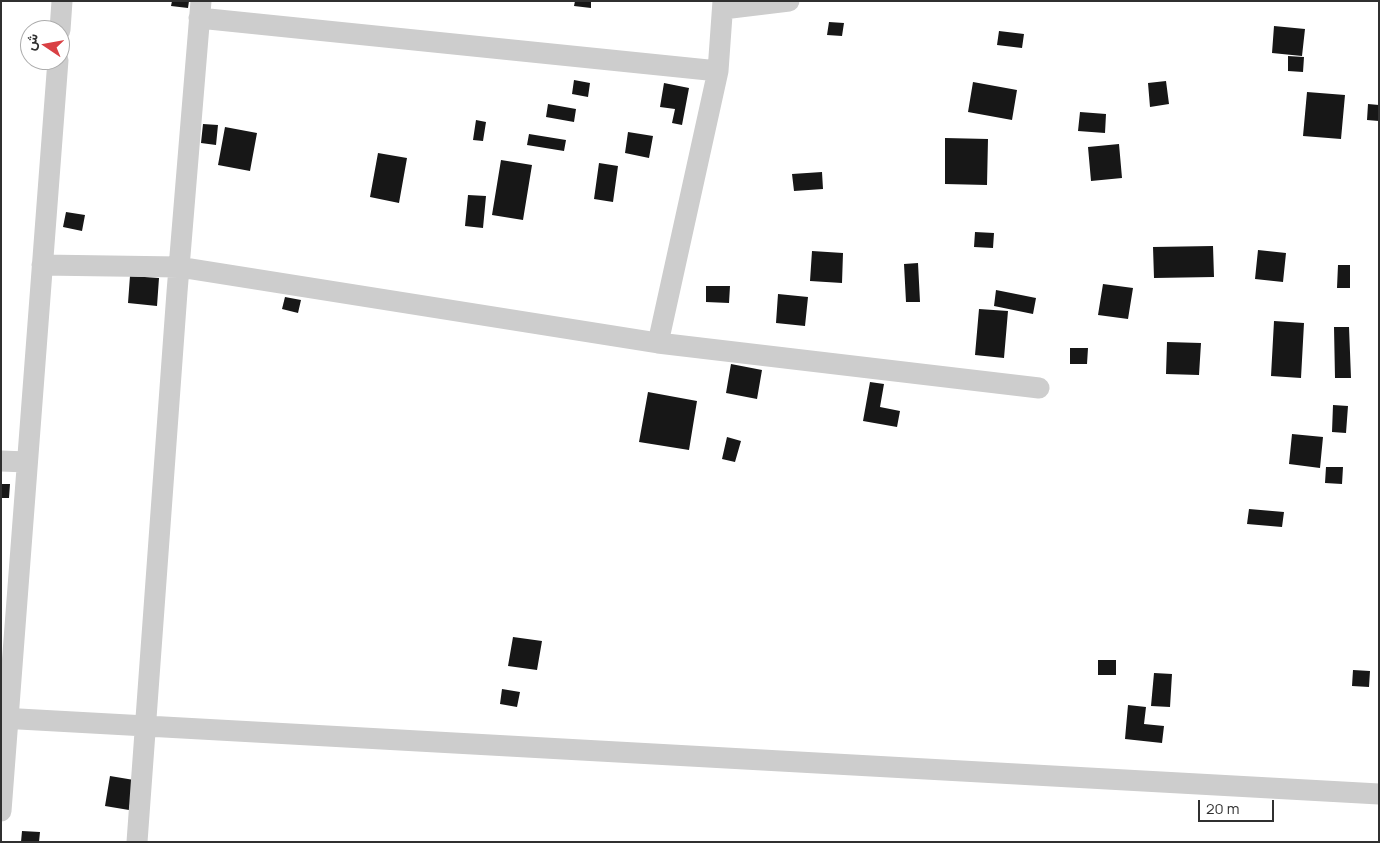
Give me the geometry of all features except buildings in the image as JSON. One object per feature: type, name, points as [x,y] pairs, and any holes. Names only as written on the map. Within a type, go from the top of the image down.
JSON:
[{"type":"street","points":[[61,20],[62,1]]},
{"type":"street","points":[[658,342],[718,71],[723,5],[789,1]]},
{"type":"street","points":[[137,842],[179,267],[200,10],[718,71]]},
{"type":"street","points":[[1,811],[5,719],[28,462],[57,70]]},
{"type":"street","points":[[42,265],[179,267],[658,342],[1039,388]]},
{"type":"street","points":[[1,461],[28,462]]},
{"type":"street","points":[[5,719],[1379,794]]}]
